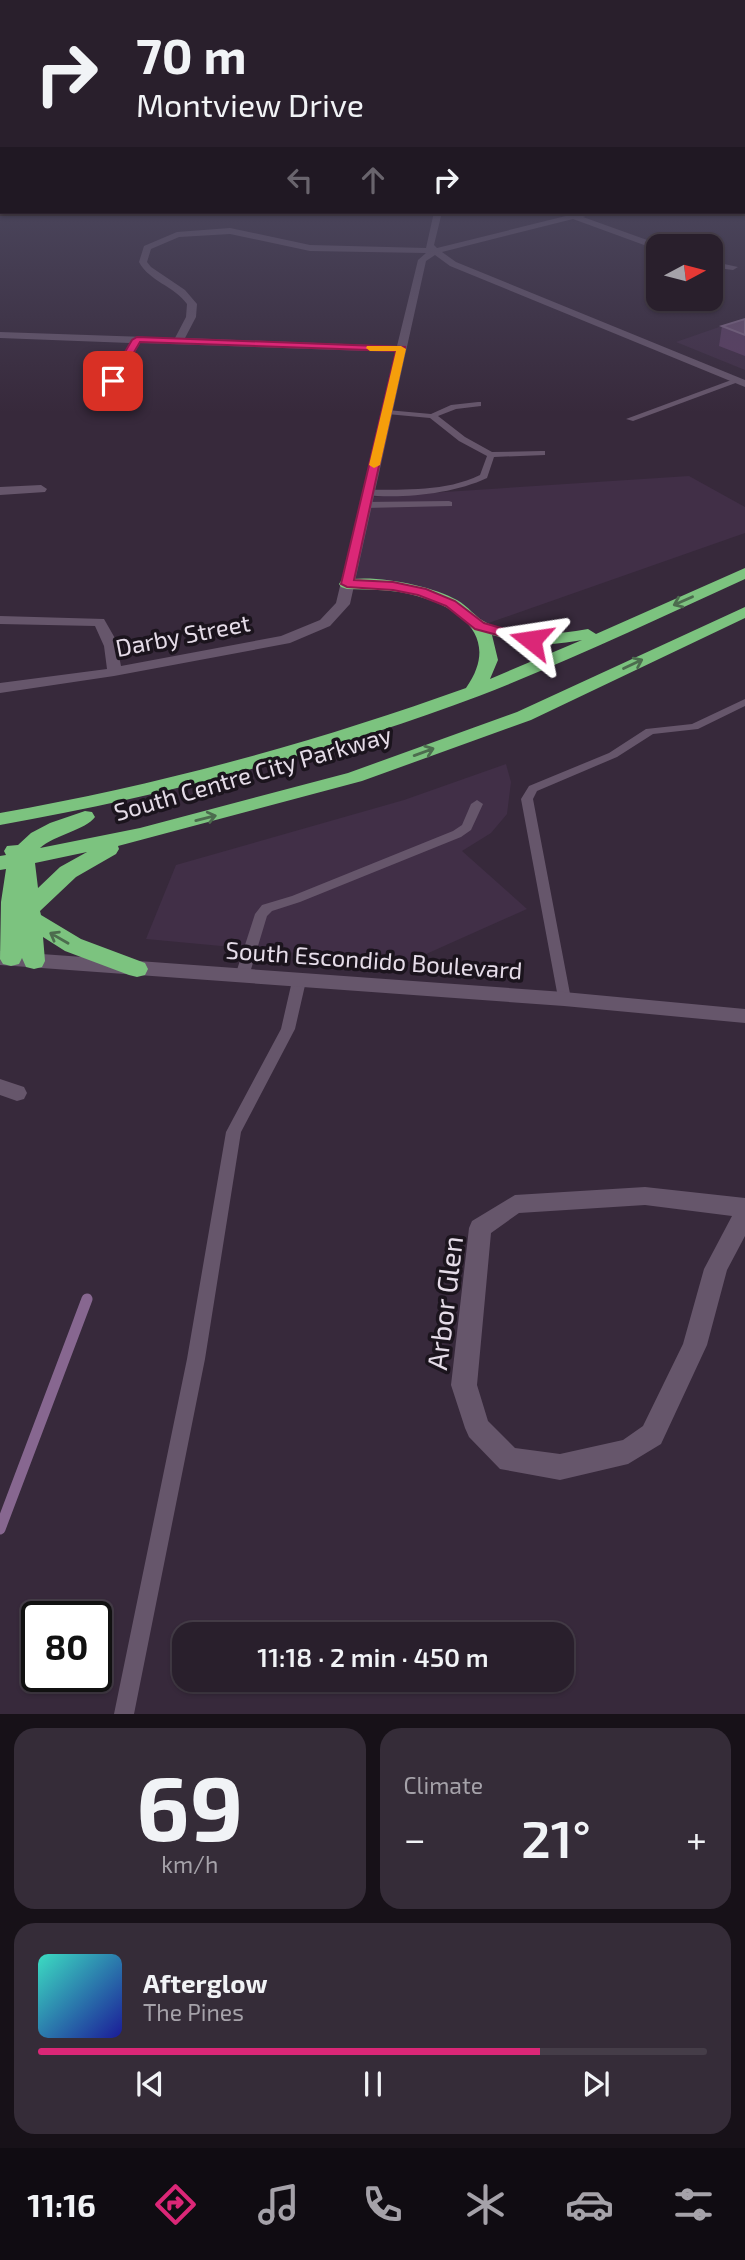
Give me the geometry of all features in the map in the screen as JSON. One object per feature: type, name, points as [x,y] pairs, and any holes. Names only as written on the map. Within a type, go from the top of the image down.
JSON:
[{"type":"highway","name":"South Centre City Parkway","points":[[0,818],[170,785],[325,742],[472,692],[745,573]]},
{"type":"highway","points":[[347,584],[393,586],[422,592],[451,603],[480,626],[531,640],[625,627]]},
{"type":"highway","name":"South Centre City Parkway","points":[[7,856],[140,835],[355,776],[524,716],[745,612]]},
{"type":"highway","points":[[472,692],[491,667],[491,651],[480,626]]},
{"type":"highway","points":[[5,958],[3,912],[7,856],[32,831],[154,800],[170,785]]},
{"type":"highway","points":[[30,914],[68,872],[140,835]]},
{"type":"highway","points":[[7,856],[30,914],[34,961]]},
{"type":"highway","points":[[30,914],[73,945],[137,970]]},
{"type":"street","points":[[146,253],[143,262],[147,269],[190,299],[193,307],[178,341]]},
{"type":"street","name":"Darby Street","points":[[0,688],[114,672],[285,640],[325,622],[343,604],[422,260],[432,253]]},
{"type":"street","points":[[438,253],[453,264],[741,383]]},
{"type":"street","points":[[723,266],[733,267]]},
{"type":"street","points":[[0,335],[401,349]]},
{"type":"street","points":[[115,403],[110,388],[137,340]]},
{"type":"street","points":[[0,491],[41,489]]},
{"type":"street","points":[[0,620],[99,622],[108,633],[114,652],[114,672]]},
{"type":"street","name":"South Escondido Boulevard","points":[[5,958],[137,970],[564,999],[745,1016]]},
{"type":"street","name":"Arbor Glen","points":[[645,1196],[745,1211],[716,1269],[695,1345],[652,1435],[628,1451],[560,1467],[509,1460],[478,1428],[464,1385],[480,1228],[515,1204],[645,1196]]},
{"type":"lane","points":[[630,419],[741,383]]},
{"type":"lane","points":[[387,412],[432,416],[454,407],[478,404]]},
{"type":"lane","points":[[432,416],[462,439],[491,454],[542,453]]},
{"type":"lane","points":[[368,493],[432,490],[474,482],[484,475],[491,454]]},
{"type":"lane","points":[[365,505],[449,504]]},
{"type":"lane","points":[[564,999],[527,799],[533,789],[613,755],[650,732],[694,727],[745,702]]},
{"type":"lane","points":[[242,976],[261,914],[267,908],[296,899],[457,834],[467,827],[477,804]]},
{"type":"lane","points":[[124,1714],[196,1359],[234,1132],[288,1029],[299,981]]},
{"type":"shaded area","points":[[745,318],[745,370],[676,342]]},
{"type":"shaded area","points":[[689,476],[745,507],[745,533],[480,626],[434,596],[347,584],[367,497]]},
{"type":"shaded area","points":[[506,764],[511,782],[507,814],[491,833],[462,851],[527,909],[406,963],[146,939],[176,865],[404,800]]},
{"type":"building","points":[[745,319],[745,335],[722,326]]},
{"type":"waterway","points":[[0,1529],[87,1299]]},
{"type":"slow traffic","points":[[370,348],[401,349],[374,465]]},
{"type":"route","points":[[113,381],[137,340],[401,349],[347,584],[409,588],[451,603],[480,626],[531,640]]}]
